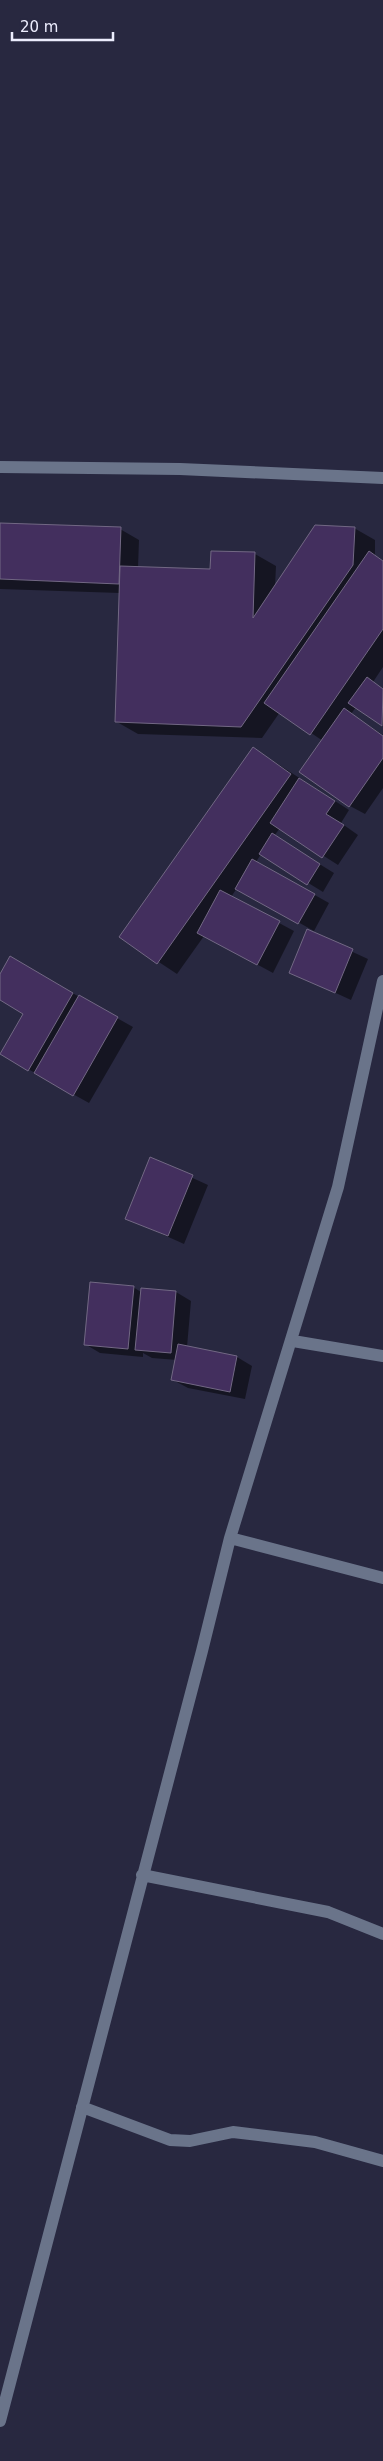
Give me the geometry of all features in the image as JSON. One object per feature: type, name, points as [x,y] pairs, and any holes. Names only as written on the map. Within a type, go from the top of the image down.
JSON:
[{"type":"street","points":[[0,467],[180,469],[383,478]]},
{"type":"street","points":[[0,2421],[230,1538],[338,1187],[383,981]]},
{"type":"street","points":[[292,1341],[383,1356]]},
{"type":"street","points":[[230,1538],[383,1578]]},
{"type":"street","points":[[142,1875],[328,1912],[383,1934]]},
{"type":"street","points":[[82,2107],[170,2140],[190,2141],[233,2132],[315,2142],[383,2161]]},
{"type":"building","points":[[0,523],[121,527],[119,584],[0,579]]},
{"type":"building","points":[[315,525],[355,527],[353,565],[241,727],[115,722],[120,566],[210,569],[211,551],[255,552],[253,618]]},
{"type":"building","points":[[369,551],[383,561],[383,629],[310,735],[264,703]]},
{"type":"building","points":[[367,677],[383,689],[382,726],[348,703]]},
{"type":"building","points":[[344,708],[383,736],[383,758],[349,807],[299,772]]},
{"type":"building","points":[[253,747],[291,774],[157,964],[119,937]]},
{"type":"building","points":[[299,778],[335,801],[326,814],[344,825],[322,858],[270,823]]},
{"type":"building","points":[[272,833],[320,864],[307,885],[259,854]]},
{"type":"building","points":[[252,859],[315,894],[298,924],[235,889]]},
{"type":"building","points":[[220,890],[280,921],[257,965],[197,933]]},
{"type":"building","points":[[307,929],[353,949],[335,993],[289,973]]},
{"type":"building","points":[[10,956],[73,993],[28,1071],[0,1054],[23,1014],[0,1000],[0,974]]},
{"type":"building","points":[[79,995],[118,1017],[73,1096],[34,1073]]},
{"type":"building","points":[[150,1157],[193,1175],[168,1236],[125,1219]]},
{"type":"building","points":[[90,1282],[134,1286],[128,1349],[84,1345]]},
{"type":"building","points":[[141,1288],[176,1291],[171,1353],[135,1350]]},
{"type":"building","points":[[178,1344],[237,1356],[230,1392],[171,1380]]}]
